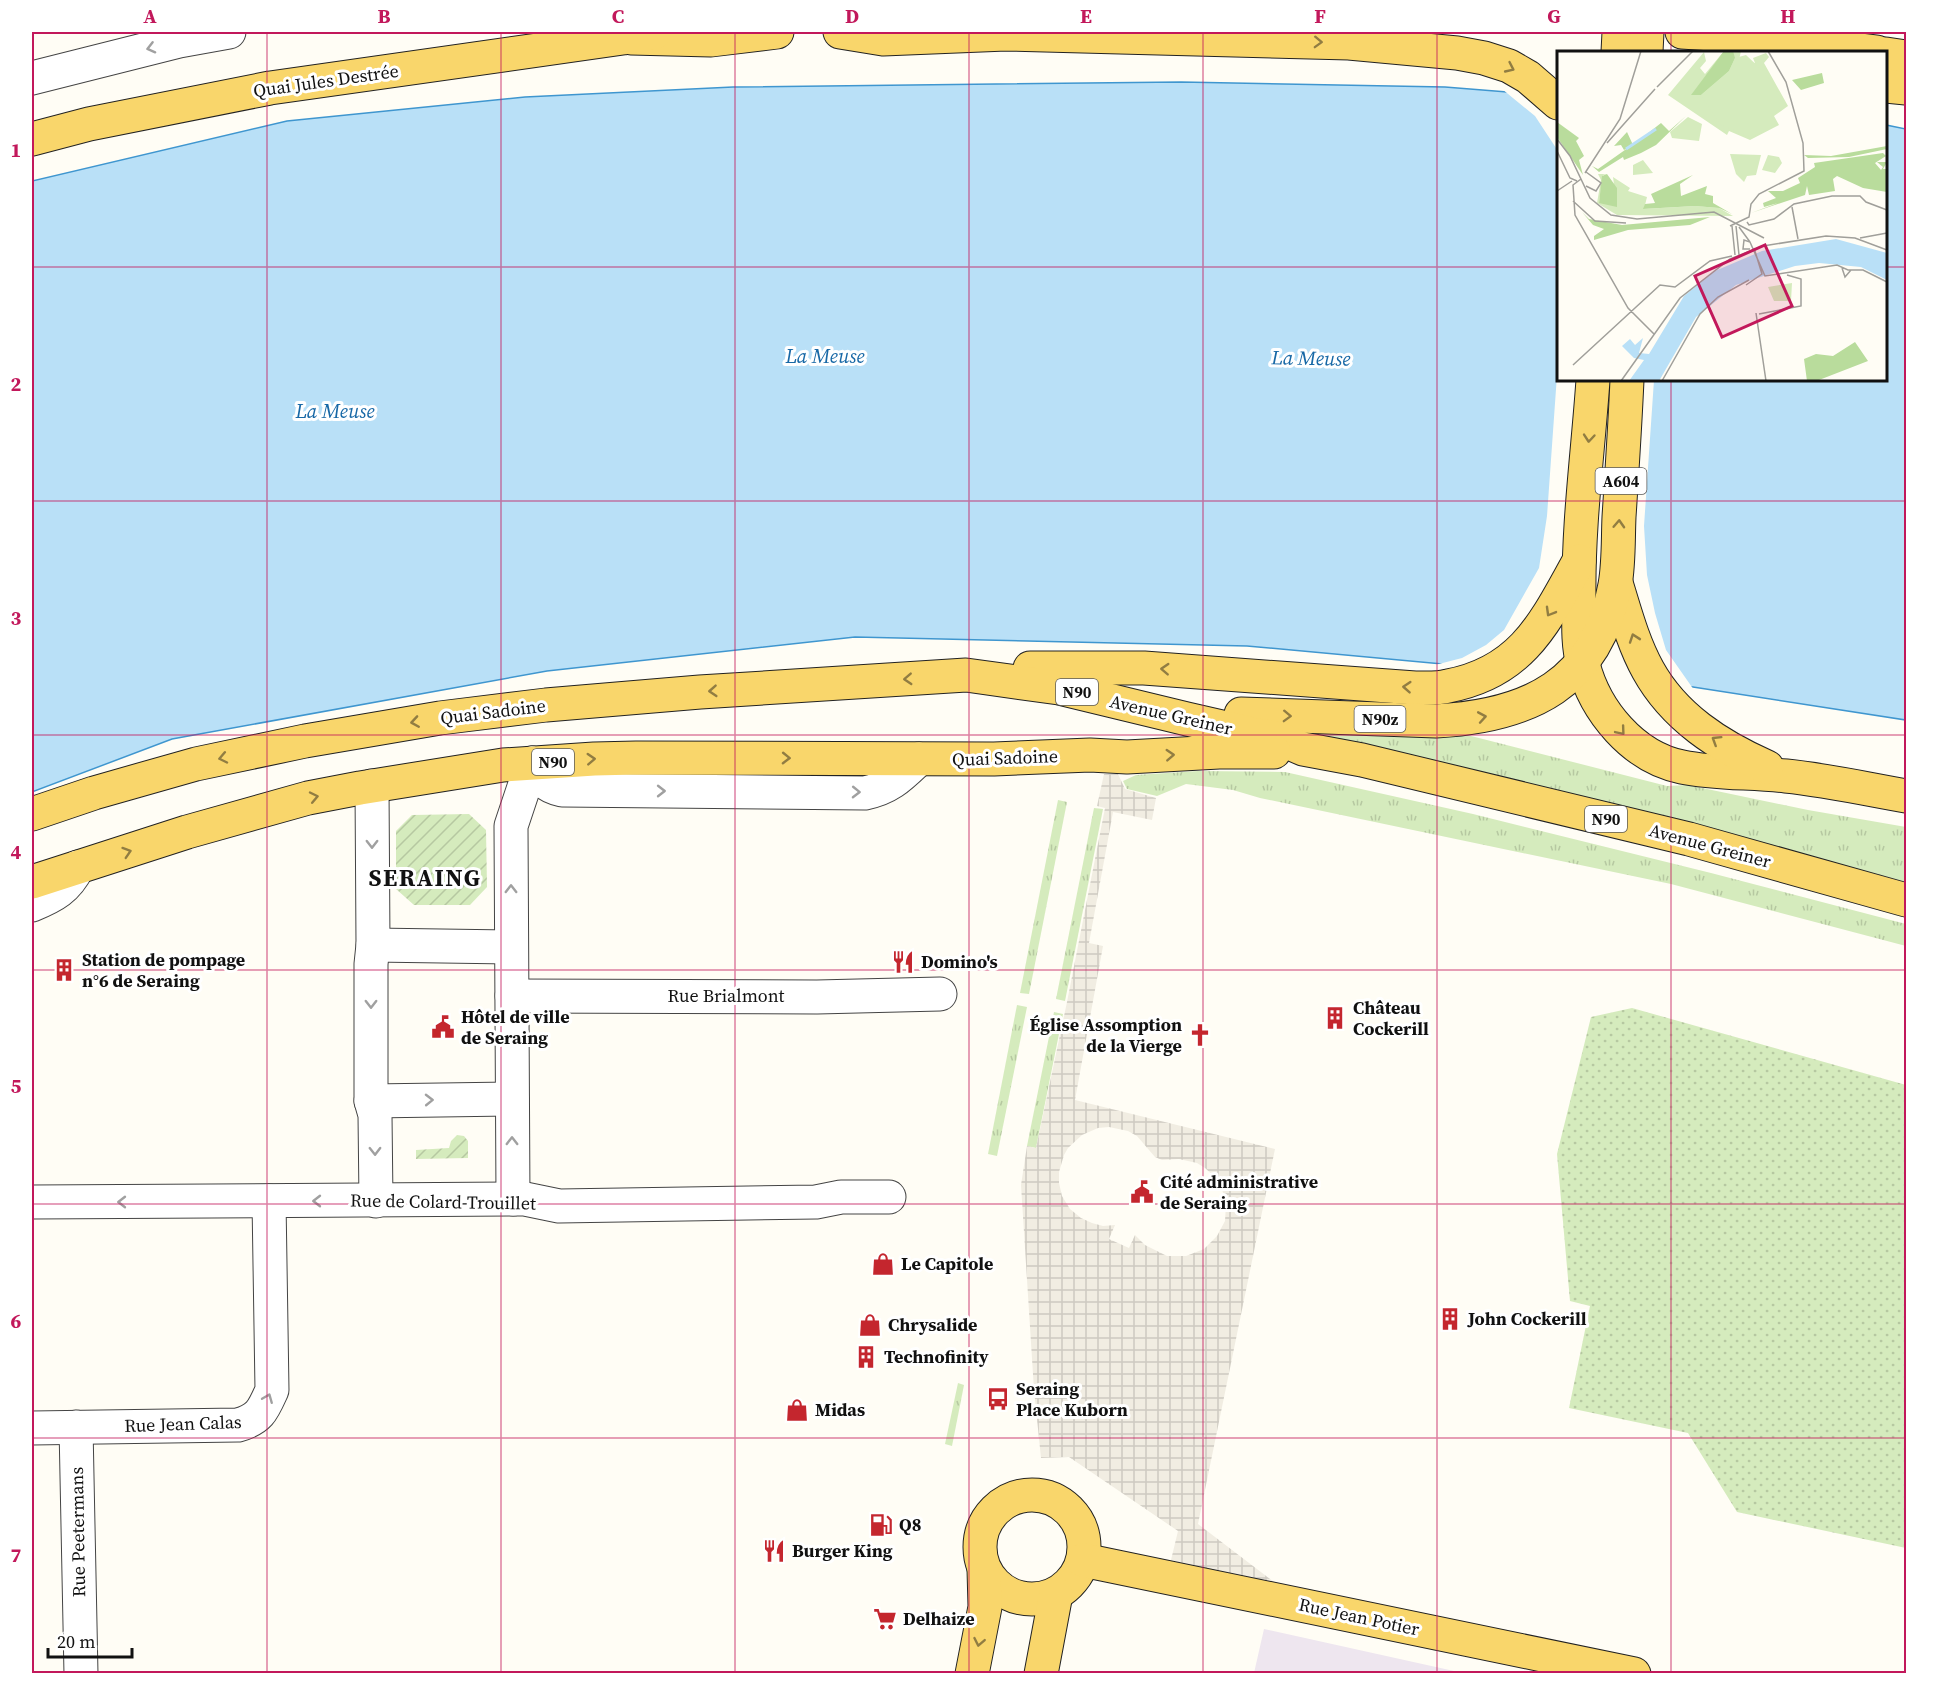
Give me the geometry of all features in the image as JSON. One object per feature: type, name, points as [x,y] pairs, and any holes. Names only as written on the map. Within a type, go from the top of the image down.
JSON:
[{"type":"main road","name":"Quai Jules Destrée","points":[[32,139],[123,117],[270,88],[655,32]]},
{"type":"main road","name":"Quai Jules Destrée","points":[[623,38],[711,40],[777,32]]},
{"type":"main road","points":[[840,32],[883,39],[1006,34],[1382,46],[1457,53],[1484,58],[1509,66],[1552,97]]},
{"type":"main road","points":[[1682,32],[1869,51]]},
{"type":"main road","points":[[1823,45],[1857,32]]},
{"type":"main road","points":[[1887,54],[1906,57]]},
{"type":"main road","points":[[1887,86],[1906,88]]},
{"type":"main road","name":"A604","points":[[1578,561],[1593,381]]},
{"type":"main road","name":"A604","points":[[1616,583],[1627,381]]},
{"type":"main road","points":[[1578,561],[1579,676],[1626,738],[1650,756],[1681,767],[1787,776],[1906,796]]},
{"type":"main road","name":"N90z","points":[[966,675],[991,668],[1144,668],[1415,688],[1447,687],[1484,674],[1517,655],[1547,618],[1578,561]]},
{"type":"main road","points":[[1616,583],[1638,651],[1648,671],[1661,689],[1690,721],[1708,736],[1739,755],[1787,776]]},
{"type":"main road","name":"N90z","points":[[1090,755],[1187,719],[1237,714],[1436,721],[1489,716],[1534,700],[1579,676],[1604,626],[1616,583]]},
{"type":"main road","name":"Avenue Greiner","points":[[966,675],[1059,688],[1278,738],[1303,749],[1362,760],[1678,836],[1906,900]]},
{"type":"main road","name":"Quai Sadoine","points":[[32,814],[94,793],[196,764],[305,741],[440,718],[546,705],[688,693],[966,675]]},
{"type":"main road","name":"Avenue Greiner","points":[[1090,755],[1127,757],[1219,752],[1269,753],[1303,749]]},
{"type":"main road","name":"Quai Sadoine","points":[[32,882],[308,798],[503,765],[636,758],[994,759],[1090,755]]},
{"type":"main road","points":[[972,1674],[986,1607],[984,1569],[980,1554],[980,1537],[985,1522],[995,1509],[1008,1500],[1026,1494],[1047,1496],[1065,1505],[1078,1521],[1085,1540],[1083,1560],[1077,1575],[1067,1587],[1056,1594],[1036,1599],[1020,1598],[1004,1591],[993,1582],[984,1569]]},
{"type":"main road","name":"Rue Jean Potier","points":[[1083,1560],[1634,1674]]},
{"type":"main road","points":[[1041,1674],[1056,1594]]},
{"type":"street","points":[[32,78],[179,41],[229,32]]},
{"type":"street","points":[[513,1199],[511,826],[532,763]]},
{"type":"street","points":[[372,786],[371,1101],[375,1115],[376,1201]]},
{"type":"street","points":[[32,905],[61,890],[71,881],[78,867]]},
{"type":"street","points":[[373,945],[511,947]]},
{"type":"street","name":"Rue Brialmont","points":[[512,996],[817,997],[940,994]]},
{"type":"street","points":[[371,1101],[512,1099]]},
{"type":"street","name":"Rue de Colard-Trouillet","points":[[32,1202],[525,1199],[559,1206],[816,1202],[841,1197],[889,1197]]},
{"type":"street","name":"Rue Jean Calas","points":[[32,1428],[238,1425],[252,1421],[260,1415],[272,1390],[269,1201]]},
{"type":"street","name":"Rue Peetermans","points":[[76,1427],[81,1674]]},
{"type":"shaded area","points":[[1104,774],[1118,774],[1125,789],[1156,798],[1152,820],[1113,812],[1089,943],[1103,946],[1075,1100],[1275,1149],[1198,1524],[1278,1585],[1171,1560],[1178,1531],[1069,1457],[1041,1458],[1034,1390],[1021,1185],[1027,1146],[1036,1148],[1067,1002],[1105,808],[1097,806]],"holes":[[[1109,1127],[1128,1131],[1137,1136],[1155,1157],[1162,1160],[1179,1159],[1197,1163],[1218,1180],[1226,1205],[1225,1221],[1217,1236],[1204,1249],[1186,1256],[1167,1256],[1145,1245],[1135,1235],[1129,1248],[1109,1239],[1115,1225],[1103,1226],[1092,1223],[1070,1209],[1062,1196],[1059,1183],[1059,1172],[1068,1148],[1082,1135],[1098,1128]]]},
{"type":"shaded area","points":[[1264,1629],[1463,1673],[1254,1673]]},
{"type":"green space","points":[[1277,725],[1428,725],[1667,786],[1688,785],[1808,810],[1906,827],[1906,882],[1676,821]]},
{"type":"green space","points":[[1198,771],[1285,772],[1473,814],[1906,924],[1906,946],[1671,884],[1260,798],[1233,790],[1186,784],[1157,796],[1127,789],[1123,781],[1136,775]]},
{"type":"green space","points":[[1058,800],[1067,802],[1029,994],[1020,993]]},
{"type":"green space","points":[[1094,808],[1103,809],[1065,1001],[1056,999]]},
{"type":"green space","points":[[469,814],[486,830],[487,887],[470,905],[414,905],[396,889],[396,831],[412,815]]},
{"type":"green space","points":[[1017,1005],[1027,1007],[997,1156],[988,1154]]},
{"type":"green space","points":[[1632,1008],[1906,1085],[1906,1548],[1737,1512],[1688,1433],[1569,1408],[1590,1306],[1570,1301],[1557,1154],[1591,1017]]},
{"type":"green space","points":[[1054,1012],[1063,1014],[1036,1148],[1027,1146]]},
{"type":"green space","points":[[457,1135],[464,1136],[468,1141],[468,1158],[416,1159],[416,1150],[449,1148],[451,1141]]},
{"type":"green space","points":[[958,1383],[964,1385],[952,1446],[945,1444]]},
{"type":"water","name":"La Meuse","points":[[1181,82],[1445,87],[1557,96],[1557,381],[1887,381],[1887,125],[1906,129],[1906,720],[1693,687],[1247,646],[855,637],[547,671],[172,739],[32,792],[32,181],[287,121],[525,97],[733,87]]},
{"type":"pier","points":[[1502,89],[1557,93],[1557,149],[1535,116]]},
{"type":"pier","points":[[1557,375],[1557,381],[1654,381],[1644,526],[1647,575],[1666,650],[1694,690],[1435,665],[1462,658],[1486,645],[1504,630],[1539,568],[1547,516]]},
{"type":"place","name":"Domino's","points":[[903,962]]},
{"type":"place","name":"Station de pompage n°6 de Seraing","points":[[64,970]]},
{"type":"place","name":"Château Cockerill","points":[[1335,1018]]},
{"type":"place","name":"Hôtel de ville de Seraing","points":[[443,1027]]},
{"type":"place","name":"Église Assomption de la Vierge","points":[[1200,1035]]},
{"type":"place","name":"Cité administrative de Seraing","points":[[1142,1192]]},
{"type":"place","name":"Le Capitole","points":[[883,1264]]},
{"type":"place","name":"John Cockerill","points":[[1450,1319]]},
{"type":"place","name":"Chrysalide","points":[[870,1325]]},
{"type":"place","name":"Technofinity","points":[[866,1357]]},
{"type":"place","name":"Seraing Place Kuborn","points":[[998,1399]]},
{"type":"place","name":"Midas","points":[[797,1410]]},
{"type":"place","name":"Q8","points":[[881,1525]]},
{"type":"place","name":"Burger King","points":[[774,1551]]},
{"type":"place","name":"Delhaize","points":[[885,1619]]},
{"type":"district","name":"SERAING","points":[[425,878]]}]
